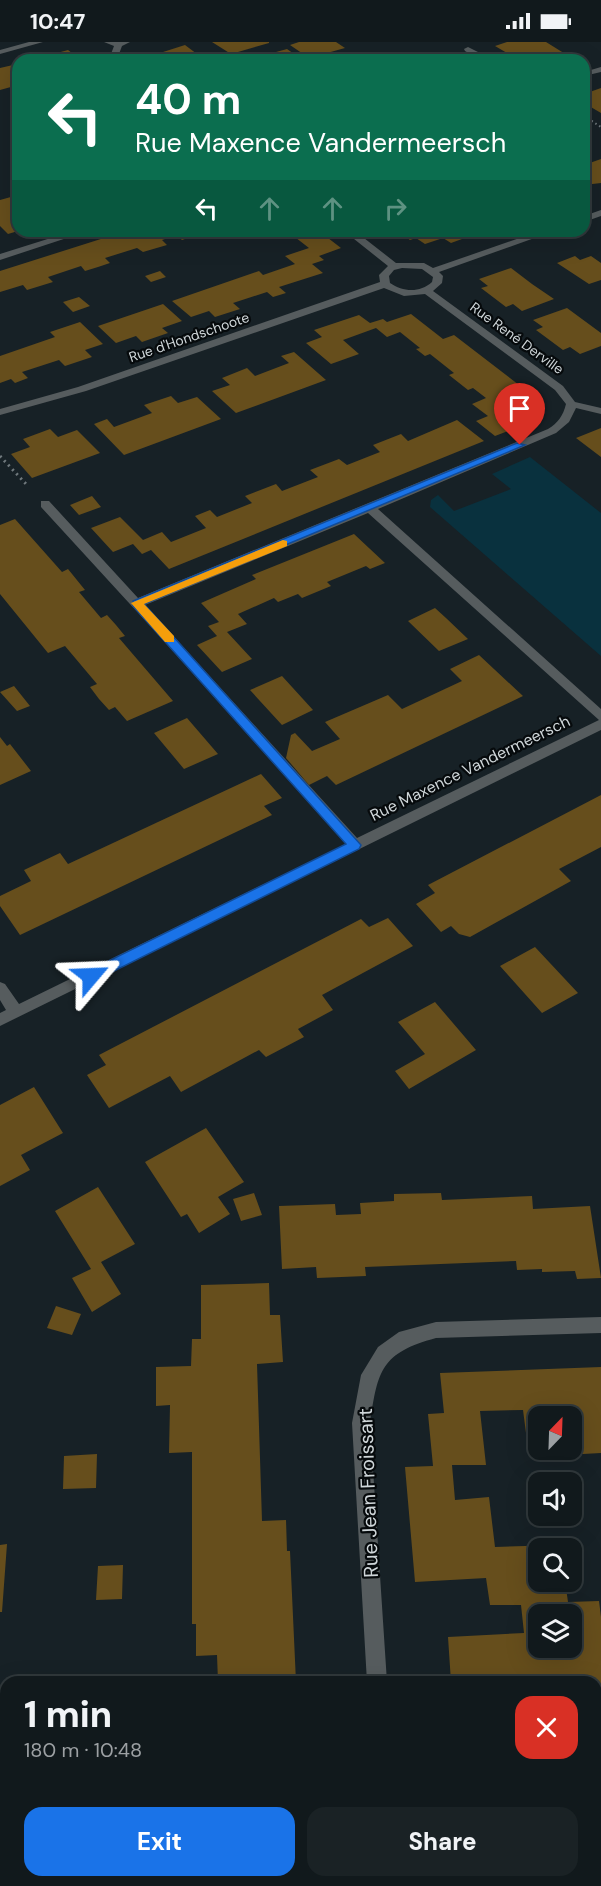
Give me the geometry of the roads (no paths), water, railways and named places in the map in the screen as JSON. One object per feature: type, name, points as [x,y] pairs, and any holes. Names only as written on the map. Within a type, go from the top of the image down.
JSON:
[{"type":"street","points":[[0,52],[39,42]]},
{"type":"street","points":[[108,42],[122,44]]},
{"type":"street","points":[[468,49],[477,54]]},
{"type":"street","points":[[0,257],[64,237]]},
{"type":"street","points":[[357,237],[395,267]]},
{"type":"street","points":[[434,271],[532,237]]},
{"type":"street","points":[[415,265],[434,271],[438,276],[438,283],[427,291],[405,293],[393,290],[385,284],[384,275],[395,267],[415,265]]},
{"type":"street","name":"Rue d'Hondschoote","points":[[0,412],[82,389],[385,284]]},
{"type":"street","name":"Rue René Derville","points":[[427,291],[559,388],[571,404]]},
{"type":"street","points":[[137,603],[552,431],[566,420],[571,404],[601,411]]},
{"type":"street","points":[[45,504],[267,745],[355,845]]},
{"type":"street","points":[[370,508],[601,716]]},
{"type":"street","name":"Rue Maxence Vandermeersch","points":[[0,1020],[601,724]]},
{"type":"street","points":[[0,988],[16,1012]]},
{"type":"street","name":"Rue Jean Froissart","points":[[377,1676],[361,1423],[366,1381],[384,1353],[405,1338],[436,1330],[601,1324]]}]
